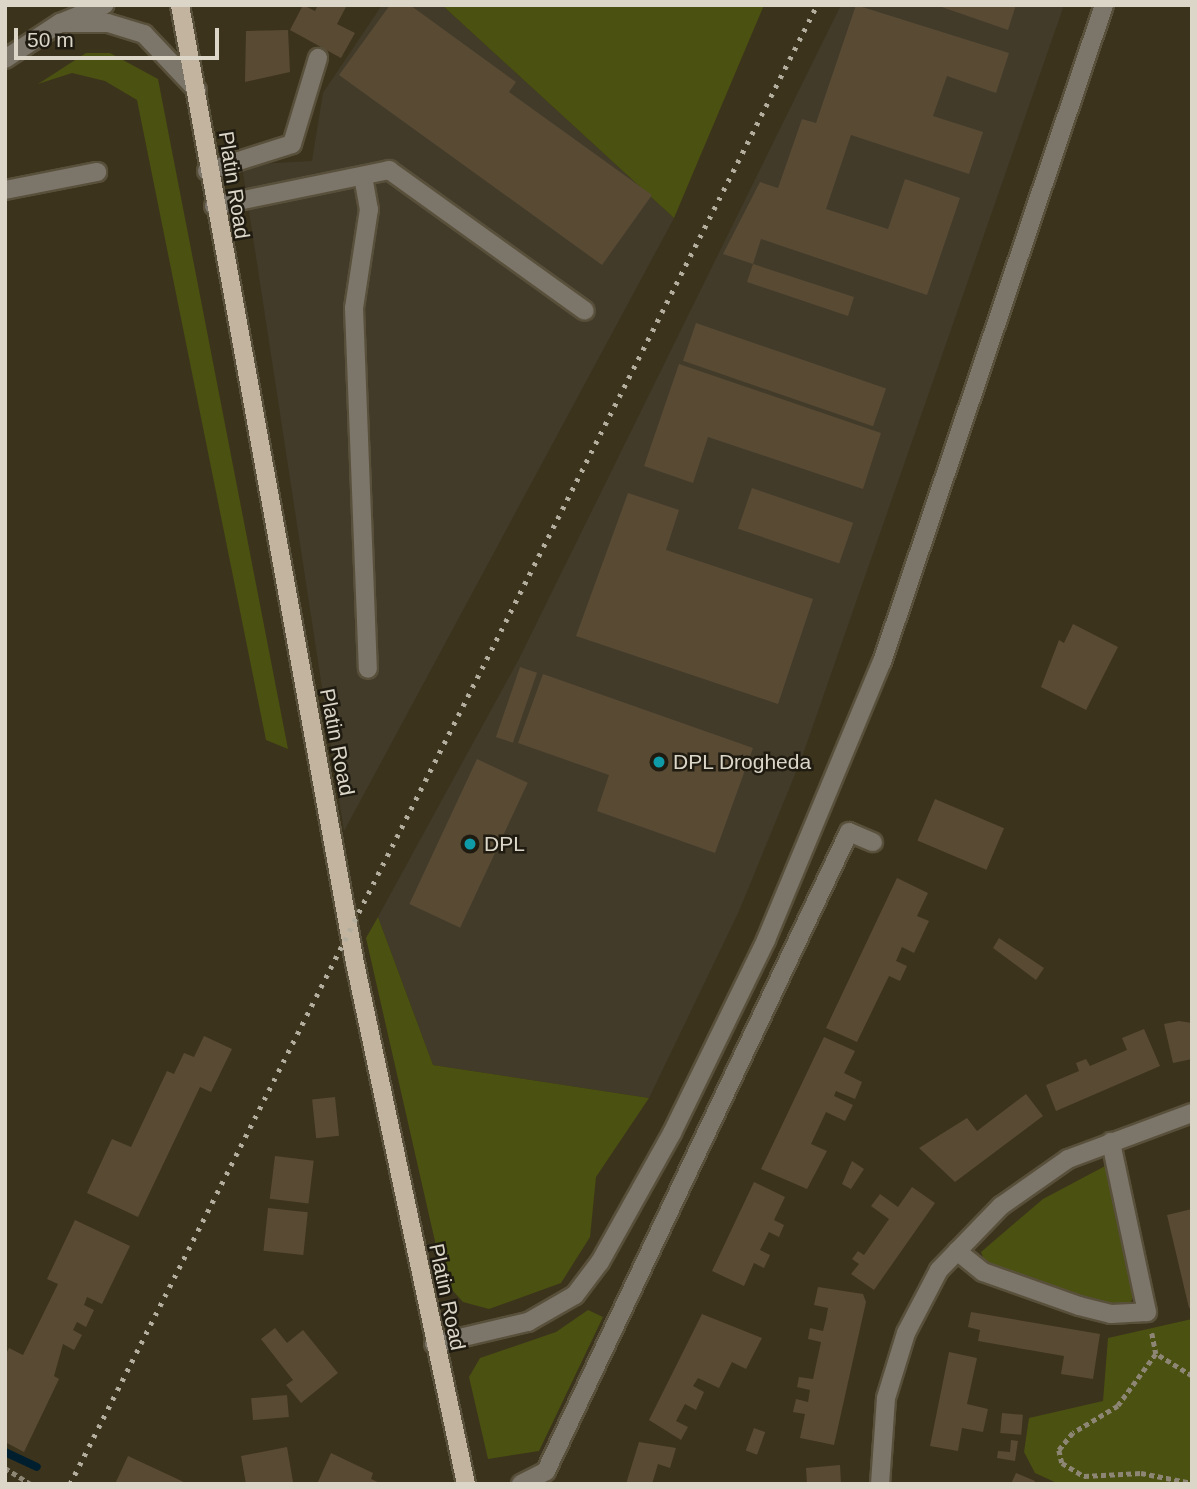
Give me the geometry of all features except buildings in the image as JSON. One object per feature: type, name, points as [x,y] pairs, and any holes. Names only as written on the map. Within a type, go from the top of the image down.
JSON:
[{"type":"main road","name":"Platin Road","points":[[180,5],[197,90],[207,171],[355,963],[433,1344],[466,1484]]},
{"type":"street","points":[[5,59],[60,23],[104,5]]},
{"type":"street","points":[[433,1344],[528,1322],[575,1295],[600,1262],[672,1133],[766,940],[882,662],[1104,5]]},
{"type":"street","points":[[60,23],[108,23],[144,34],[197,90]]},
{"type":"street","points":[[207,171],[292,144],[318,58]]},
{"type":"street","points":[[214,206],[390,170],[584,311]]},
{"type":"street","points":[[5,190],[97,173]]},
{"type":"street","points":[[363,176],[369,209],[354,308],[368,670]]},
{"type":"street","points":[[521,1484],[546,1471],[849,832],[873,842]]},
{"type":"street","points":[[880,1484],[886,1398],[906,1333],[939,1270],[1002,1206],[1068,1159],[1192,1113]]},
{"type":"street","points":[[672,1133],[700,1146]]},
{"type":"street","points":[[957,1251],[983,1272],[1079,1306],[1111,1314],[1147,1312],[1111,1142]]},
{"type":"path","points":[[1192,1376],[1156,1354],[1118,1406],[1073,1433],[1059,1450],[1062,1463],[1084,1476],[1141,1473],[1192,1483]]},
{"type":"path","points":[[5,1468],[31,1484]]},
{"type":"shaded area","points":[[382,5],[442,5],[674,218],[344,831],[242,165],[312,161],[323,93]]},
{"type":"shaded area","points":[[841,5],[1064,5],[802,757],[739,911],[649,1098],[433,1065],[378,917],[519,659]]},
{"type":"green space","points":[[442,5],[764,5],[674,218]]},
{"type":"green space","points":[[86,53],[110,53],[158,79],[288,749],[266,740],[137,100],[105,81],[72,73],[38,84]]},
{"type":"green space","points":[[378,917],[433,1065],[649,1098],[596,1177],[590,1237],[561,1283],[489,1309],[463,1302],[444,1281],[366,938]]},
{"type":"green space","points":[[1107,1165],[1137,1289],[1129,1306],[1101,1306],[987,1267],[981,1252],[1043,1199]]},
{"type":"green space","points":[[588,1310],[603,1317],[539,1451],[488,1459],[469,1377],[480,1358],[556,1332]]},
{"type":"green space","points":[[1192,1319],[1192,1484],[1059,1484],[1035,1473],[1024,1452],[1029,1418],[1103,1401],[1108,1338]]},
{"type":"waterway","points":[[5,1452],[37,1467]]},
{"type":"railway","points":[[70,1484],[817,5]]},
{"type":"place","name":"DPL Drogheda","points":[[659,762]]},
{"type":"place","name":"DPL","points":[[470,844]]}]
